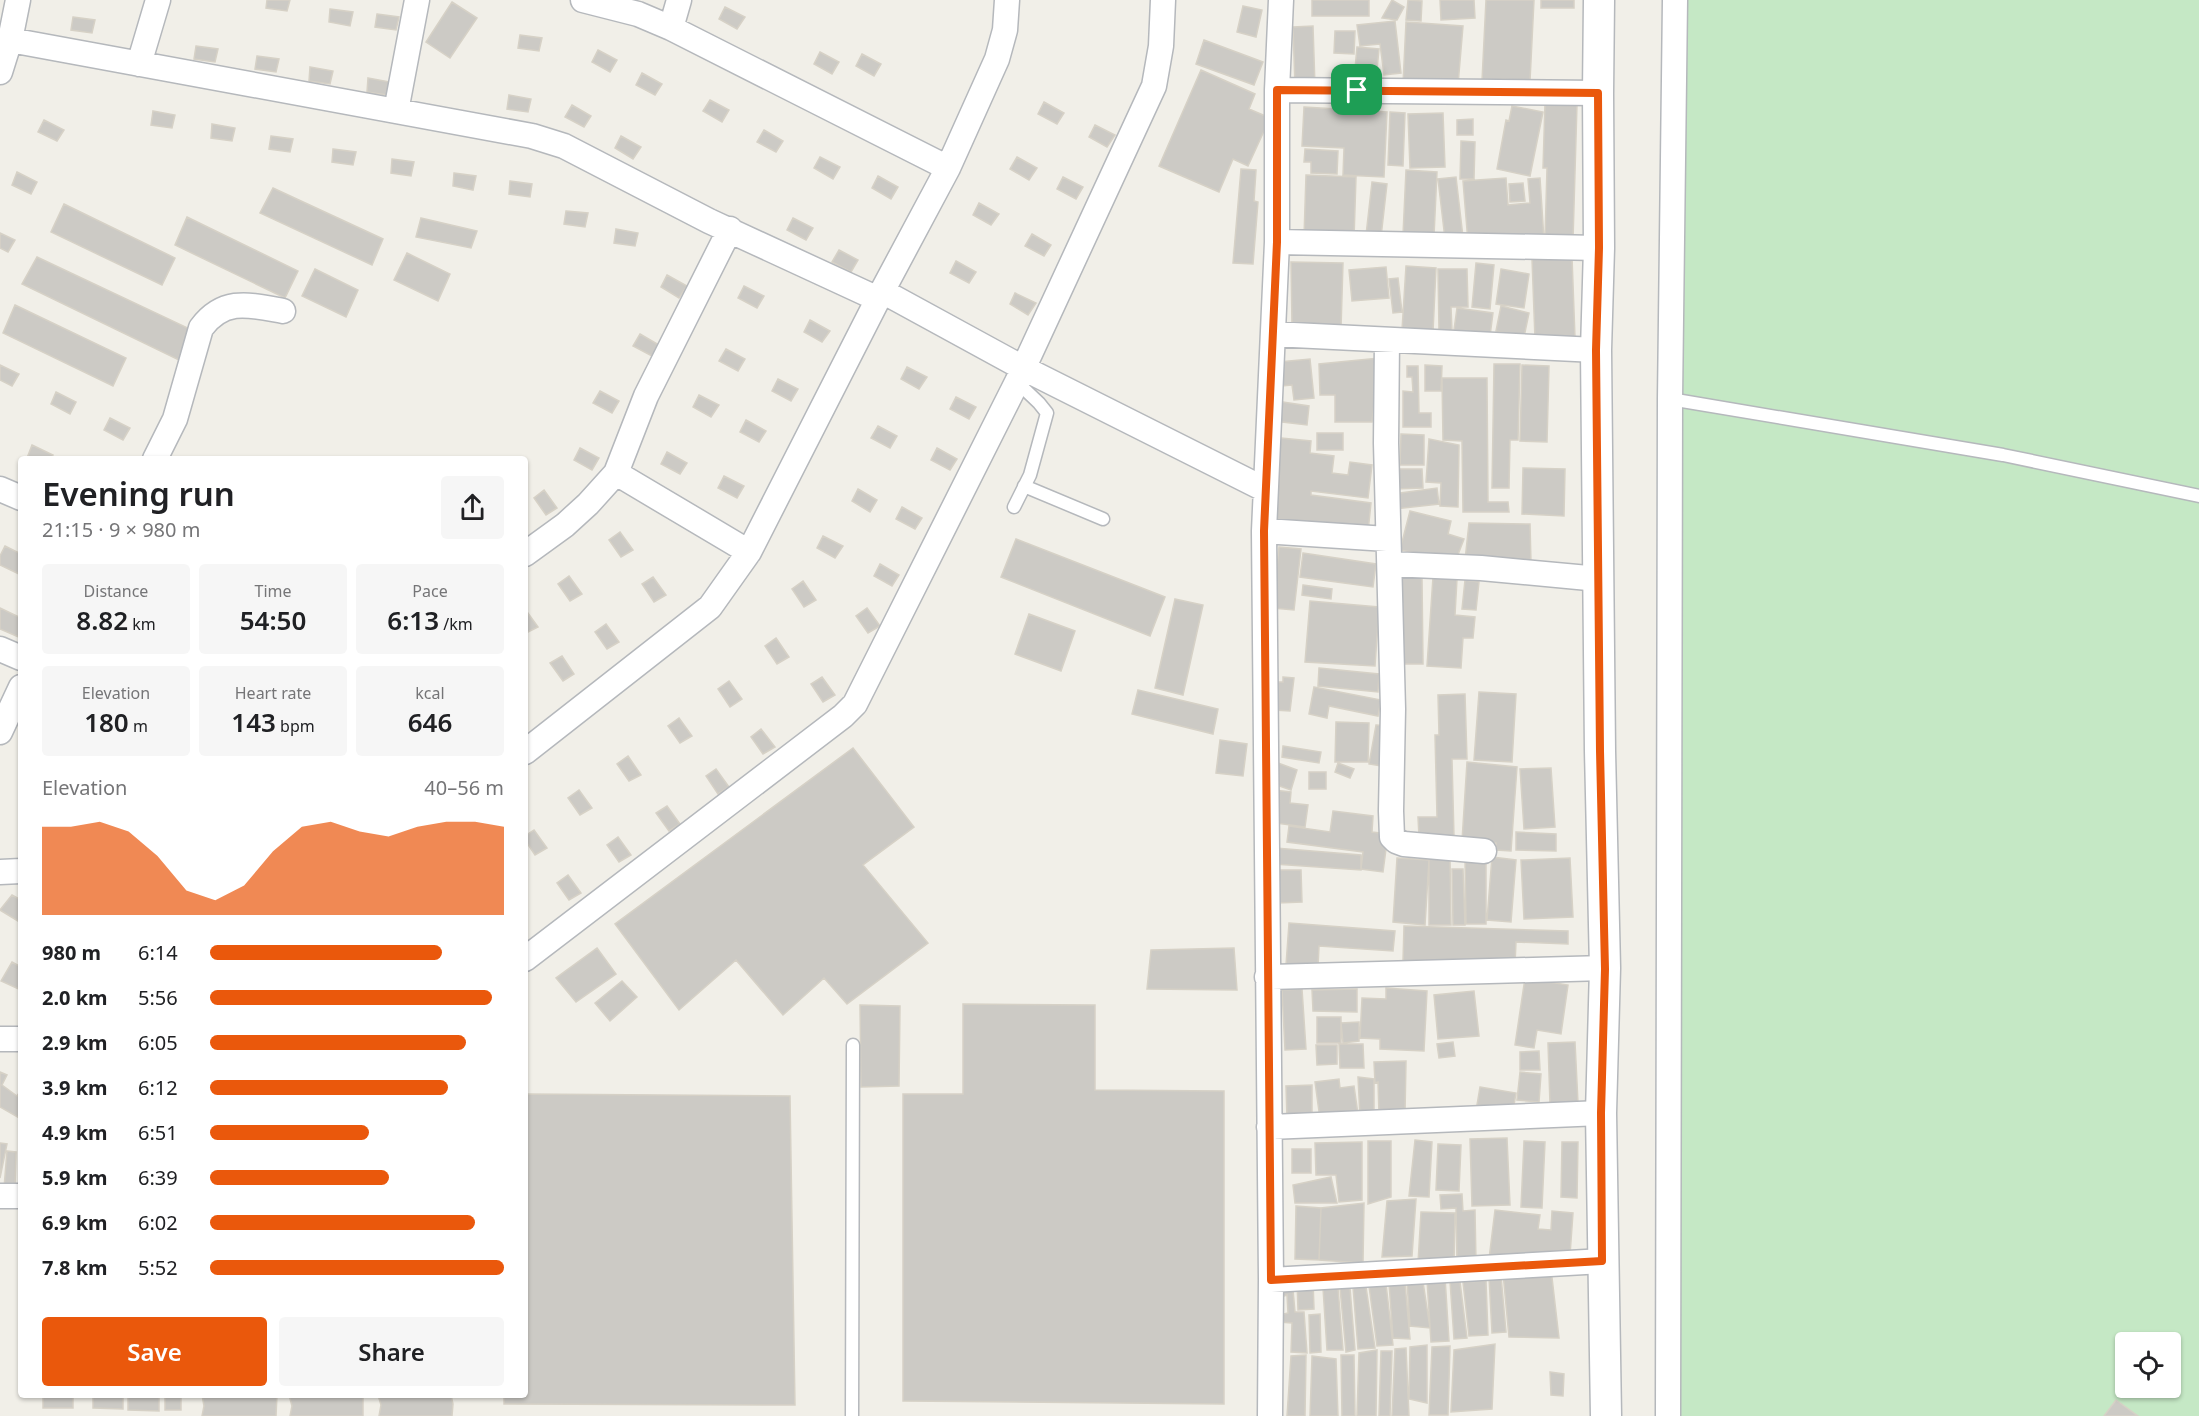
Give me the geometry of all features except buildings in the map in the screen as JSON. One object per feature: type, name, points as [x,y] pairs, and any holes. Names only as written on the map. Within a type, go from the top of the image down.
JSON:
[{"type":"street","points":[[0,72],[10,40],[18,0]]},
{"type":"street","points":[[139,64],[158,0]]},
{"type":"street","points":[[396,111],[417,0]]},
{"type":"street","points":[[583,0],[638,14],[671,28],[948,168]]},
{"type":"street","points":[[671,28],[679,0]]},
{"type":"street","points":[[528,750],[710,607],[749,552],[880,295],[948,168],[997,59],[1005,30],[1007,0]]},
{"type":"street","points":[[528,957],[834,723],[855,704],[1020,375],[1154,86],[1161,46],[1162,0]]},
{"type":"street","points":[[1270,1416],[1271,1280],[1264,489],[1277,242],[1277,90],[1281,0]]},
{"type":"street","points":[[1599,0],[1599,248],[1596,350],[1600,751],[1605,969],[1601,1113],[1606,1416]]},
{"type":"street","points":[[1668,1416],[1670,399],[1675,0]]},
{"type":"street","points":[[10,40],[532,136],[564,146],[730,229],[880,295],[1020,375],[1264,489]]},
{"type":"street","points":[[1277,90],[1598,93]]},
{"type":"street","points":[[528,552],[565,525],[616,473],[646,396],[730,229]]},
{"type":"street","points":[[1277,242],[1599,248]]},
{"type":"street","points":[[156,456],[175,419],[201,328],[209,317],[229,306],[249,305],[283,311]]},
{"type":"street","points":[[1273,334],[1596,350]]},
{"type":"street","points":[[1387,340],[1386,443],[1393,709],[1392,837],[1404,844],[1484,851]]},
{"type":"street","points":[[616,473],[749,552]]},
{"type":"street","points":[[0,489],[18,497]]},
{"type":"street","points":[[1264,531],[1388,539]]},
{"type":"street","points":[[1390,564],[1481,568],[1599,579]]},
{"type":"street","points":[[0,649],[18,657]]},
{"type":"street","points":[[0,732],[18,693]]},
{"type":"street","points":[[0,872],[18,872]]},
{"type":"street","points":[[1267,977],[1605,969]]},
{"type":"street","points":[[0,1039],[18,1039]]},
{"type":"street","points":[[1269,1127],[1601,1113]]},
{"type":"street","points":[[0,1196],[18,1196]]},
{"type":"street","points":[[1271,1280],[1602,1261]]},
{"type":"lane","points":[[1014,507],[1030,475],[1047,413],[1020,375]]},
{"type":"lane","points":[[1670,399],[2003,455],[2199,496]]},
{"type":"lane","points":[[1024,486],[1103,519]]},
{"type":"lane","points":[[852,1416],[853,1045]]},
{"type":"green space","points":[[1683,0],[2199,0],[2199,1416],[1676,1416]]},
{"type":"route","points":[[1277,90],[1357,90],[1598,93],[1599,248],[1596,350],[1600,751],[1605,969],[1601,1113],[1602,1261],[1271,1280],[1264,489],[1277,242],[1277,90]]}]
